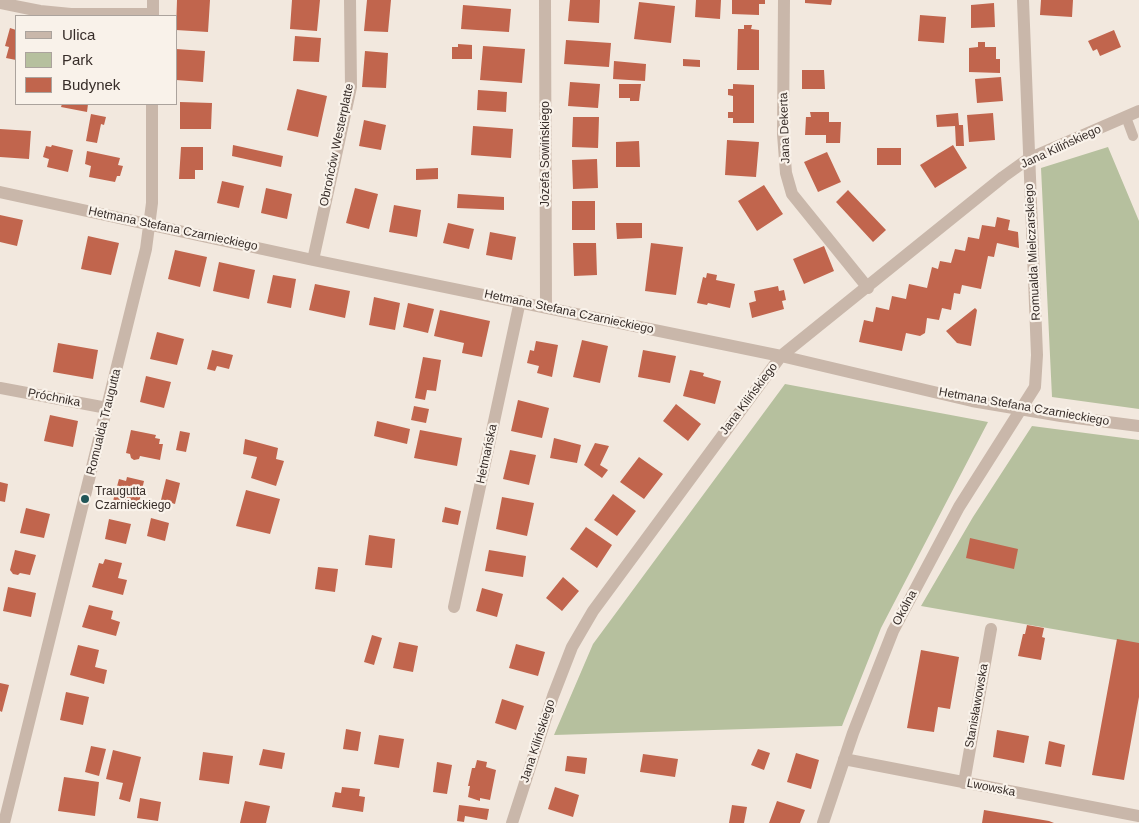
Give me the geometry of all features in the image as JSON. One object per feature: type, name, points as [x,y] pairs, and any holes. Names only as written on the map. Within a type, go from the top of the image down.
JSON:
[{"type":"street","points":[[0,3],[40,12],[153,15],[153,0]]},
{"type":"street","name":"Obrońców Westerplatte","points":[[313,260],[350,87],[350,0]]},
{"type":"street","name":"Józefa Sowińskiego","points":[[545,0],[546,308]]},
{"type":"street","name":"Jana Dekerta","points":[[784,0],[783,134],[786,173],[792,194],[868,288]]},
{"type":"street","name":"Romualda Mielczarskiego","points":[[1022,410],[1036,387],[1038,369],[1028,160],[1023,0]]},
{"type":"street","name":"Romualda Traugutta","points":[[4,823],[146,249],[150,224],[152,105]]},
{"type":"street","name":"Jana Kilińskiego","points":[[512,823],[553,696],[572,647],[592,611],[781,356],[868,288],[1003,177],[1028,160],[1139,111]]},
{"type":"street","name":"Hetmana Stefana Czarnieckiego","points":[[0,192],[313,260],[781,356],[972,401],[1139,426]]},
{"type":"street","name":"Hetmańska","points":[[454,607],[520,301]]},
{"type":"street","name":"Próchnika","points":[[0,388],[107,408]]},
{"type":"street","name":"Okólna","points":[[823,823],[844,759],[893,631],[959,507],[1022,410]]},
{"type":"street","name":"Stanisławowska","points":[[964,783],[990,629]]},
{"type":"street","name":"Lwowska","points":[[844,759],[1139,816]]},
{"type":"lane","points":[[1126,117],[1134,136]]},
{"type":"green space","points":[[1108,147],[1139,221],[1139,409],[1052,397],[1041,168]]},
{"type":"green space","points":[[785,384],[988,422],[881,628],[842,726],[554,735],[593,644]]},
{"type":"green space","points":[[1032,426],[1139,440],[1139,644],[921,606],[973,517]]},
{"type":"building","points":[[177,0],[210,0],[208,32],[178,30]]},
{"type":"building","points":[[292,0],[320,0],[317,31],[290,29]]},
{"type":"building","points":[[367,0],[391,0],[388,32],[364,31]]},
{"type":"building","points":[[570,0],[600,0],[599,23],[568,21]]},
{"type":"building","points":[[696,0],[721,0],[720,19],[695,17]]},
{"type":"building","points":[[732,0],[765,0],[765,4],[759,4],[759,15],[732,14]]},
{"type":"building","points":[[805,0],[832,0],[831,5],[805,3]]},
{"type":"building","points":[[1041,0],[1073,0],[1072,17],[1040,15]]},
{"type":"building","points":[[639,2],[675,6],[671,43],[634,39]]},
{"type":"building","points":[[994,3],[995,27],[971,28],[971,5]]},
{"type":"building","points":[[463,5],[511,9],[509,32],[461,29]]},
{"type":"building","points":[[920,15],[946,17],[944,43],[918,41]]},
{"type":"building","points":[[744,25],[752,25],[751,29],[759,30],[759,70],[737,70],[738,29],[744,29]]},
{"type":"building","points":[[10,28],[15,30],[15,60],[6,58],[9,47],[5,46]]},
{"type":"building","points":[[1114,30],[1121,47],[1100,56],[1097,49],[1093,51],[1088,41]]},
{"type":"building","points":[[295,36],[321,38],[319,62],[293,61]]},
{"type":"building","points":[[566,40],[611,43],[609,67],[564,64]]},
{"type":"building","points":[[978,42],[985,42],[985,47],[996,47],[996,59],[1000,59],[1000,73],[969,72],[969,48],[978,47]]},
{"type":"building","points":[[458,44],[472,45],[472,59],[452,59],[452,47],[458,47]]},
{"type":"building","points":[[483,46],[525,49],[522,83],[480,80]]},
{"type":"building","points":[[178,49],[205,51],[203,82],[178,80]]},
{"type":"building","points":[[365,51],[388,53],[386,88],[362,87]]},
{"type":"building","points":[[683,59],[700,60],[700,67],[683,66]]},
{"type":"building","points":[[614,61],[646,64],[645,81],[613,79]]},
{"type":"building","points":[[802,70],[824,70],[825,89],[802,89]]},
{"type":"building","points":[[1001,77],[1003,101],[977,103],[975,79]]},
{"type":"building","points":[[570,82],[600,84],[598,108],[568,106]]},
{"type":"building","points":[[619,84],[641,84],[639,101],[630,101],[630,98],[619,98]]},
{"type":"building","points":[[733,84],[754,85],[754,123],[733,123],[733,118],[728,118],[728,112],[733,112],[733,96],[728,95],[728,89],[733,89]]},
{"type":"building","points":[[297,89],[327,96],[318,137],[287,130]]},
{"type":"building","points":[[478,90],[507,92],[506,112],[477,110]]},
{"type":"building","points":[[180,102],[212,103],[211,129],[180,129]]},
{"type":"building","points":[[62,105],[88,105],[87,112],[61,107]]},
{"type":"building","points":[[810,112],[829,112],[829,122],[841,122],[840,143],[826,143],[826,135],[805,135],[806,117],[811,117]]},
{"type":"building","points":[[958,113],[959,125],[963,125],[964,146],[956,146],[955,126],[937,127],[936,115]]},
{"type":"building","points":[[993,113],[995,140],[969,142],[967,115]]},
{"type":"building","points":[[91,114],[106,117],[104,125],[101,124],[97,143],[86,141]]},
{"type":"building","points":[[573,117],[599,117],[598,148],[572,147]]},
{"type":"building","points":[[364,120],[386,125],[381,150],[359,146]]},
{"type":"building","points":[[473,126],[513,129],[511,158],[471,155]]},
{"type":"building","points":[[0,129],[31,131],[29,159],[0,157]]},
{"type":"building","points":[[727,140],[759,142],[756,177],[725,175]]},
{"type":"building","points":[[639,141],[640,167],[616,167],[616,142]]},
{"type":"building","points":[[52,145],[73,150],[68,172],[47,167],[49,159],[43,157],[46,146],[51,147]]},
{"type":"building","points":[[233,145],[283,156],[281,167],[232,156]]},
{"type":"building","points":[[953,145],[967,168],[935,188],[920,165]]},
{"type":"building","points":[[181,147],[203,147],[203,170],[195,170],[195,179],[179,179]]},
{"type":"building","points":[[877,148],[901,148],[901,165],[877,165]]},
{"type":"building","points":[[87,151],[120,158],[118,165],[123,166],[120,176],[117,176],[115,182],[89,177],[91,166],[85,164]]},
{"type":"building","points":[[827,152],[841,182],[818,192],[804,162]]},
{"type":"building","points":[[597,159],[598,188],[573,189],[572,160]]},
{"type":"building","points":[[438,168],[438,179],[416,180],[416,169]]},
{"type":"building","points":[[222,181],[244,186],[239,208],[217,203]]},
{"type":"building","points":[[764,185],[783,214],[757,231],[738,201]]},
{"type":"building","points":[[266,188],[292,194],[287,219],[261,213]]},
{"type":"building","points":[[355,188],[378,194],[369,229],[346,223]]},
{"type":"building","points":[[848,190],[886,230],[873,242],[836,202]]},
{"type":"building","points":[[458,194],[504,197],[504,210],[457,208]]},
{"type":"building","points":[[572,201],[595,201],[595,230],[572,230]]},
{"type":"building","points":[[394,205],[421,210],[417,237],[389,232]]},
{"type":"building","points":[[0,215],[23,220],[17,246],[0,242]]},
{"type":"building","points":[[997,217],[1010,220],[1008,230],[1018,232],[1019,248],[997,243],[994,257],[988,256],[981,289],[962,285],[960,294],[954,293],[951,310],[942,308],[939,320],[927,318],[925,333],[920,336],[906,333],[902,351],[859,342],[864,320],[873,322],[876,307],[889,310],[892,296],[906,299],[909,284],[927,288],[932,267],[938,269],[940,261],[951,263],[955,249],[965,251],[968,237],[979,239],[982,225],[995,227]]},
{"type":"building","points":[[448,223],[474,229],[469,249],[443,243]]},
{"type":"building","points":[[616,223],[642,223],[642,238],[617,239]]},
{"type":"building","points":[[490,232],[516,237],[512,260],[486,255]]},
{"type":"building","points":[[88,236],[119,243],[111,275],[81,269]]},
{"type":"building","points":[[573,243],[596,243],[597,275],[574,276]]},
{"type":"building","points":[[651,243],[683,247],[676,295],[645,291]]},
{"type":"building","points":[[824,246],[834,271],[804,284],[793,259]]},
{"type":"building","points":[[175,250],[207,257],[200,287],[168,279]]},
{"type":"building","points":[[219,262],[255,270],[249,299],[213,291]]},
{"type":"building","points":[[707,273],[717,275],[716,280],[735,284],[730,308],[708,303],[707,305],[697,303],[703,277],[706,278]]},
{"type":"building","points":[[273,275],[296,279],[291,308],[267,303]]},
{"type":"building","points":[[315,284],[350,291],[345,318],[309,310]]},
{"type":"building","points":[[778,286],[779,291],[784,290],[786,300],[782,301],[784,309],[752,318],[749,303],[756,301],[754,291]]},
{"type":"building","points":[[374,297],[400,303],[395,330],[369,325]]},
{"type":"building","points":[[408,303],[434,309],[428,333],[403,327]]},
{"type":"building","points":[[975,308],[977,310],[971,346],[957,343],[946,331]]},
{"type":"building","points":[[440,310],[490,321],[482,357],[462,353],[464,343],[434,336]]},
{"type":"building","points":[[157,332],[184,339],[177,365],[150,359]]},
{"type":"building","points":[[582,340],[608,346],[600,383],[573,377]]},
{"type":"building","points":[[536,341],[558,345],[552,377],[537,373],[539,366],[527,363],[530,350],[534,351]]},
{"type":"building","points":[[58,343],[98,350],[93,379],[53,372]]},
{"type":"building","points":[[212,350],[233,355],[229,369],[217,366],[215,371],[207,369]]},
{"type":"building","points":[[643,350],[676,356],[670,383],[638,377]]},
{"type":"building","points":[[423,357],[441,360],[436,391],[427,390],[425,400],[415,398]]},
{"type":"building","points":[[690,370],[704,373],[703,376],[721,381],[715,404],[683,396]]},
{"type":"building","points":[[146,376],[171,382],[164,408],[140,402]]},
{"type":"building","points":[[518,400],[549,408],[542,438],[511,431]]},
{"type":"building","points":[[676,404],[701,424],[688,441],[663,421]]},
{"type":"building","points":[[414,406],[429,409],[426,423],[411,420]]},
{"type":"building","points":[[50,415],[78,421],[73,447],[44,441]]},
{"type":"building","points":[[377,421],[410,429],[407,444],[374,436]]},
{"type":"building","points":[[131,430],[156,435],[155,438],[160,439],[159,444],[163,444],[160,460],[140,456],[139,459],[134,460],[130,454],[126,453]]},
{"type":"building","points":[[420,430],[462,438],[457,466],[414,458]]},
{"type":"building","points":[[180,431],[190,433],[186,452],[176,450]]},
{"type":"building","points":[[554,438],[581,445],[577,463],[550,458]]},
{"type":"building","points":[[245,439],[278,448],[276,459],[284,461],[276,486],[251,478],[257,457],[243,454]]},
{"type":"building","points":[[595,443],[609,446],[600,465],[608,470],[602,478],[584,465]]},
{"type":"building","points":[[510,450],[536,455],[529,485],[503,479]]},
{"type":"building","points":[[639,457],[663,474],[644,499],[620,482]]},
{"type":"building","points":[[127,477],[144,481],[138,507],[113,501],[119,479],[126,481]]},
{"type":"building","points":[[166,479],[180,483],[175,504],[161,500]]},
{"type":"building","points":[[0,482],[8,484],[5,502],[0,501]]},
{"type":"building","points":[[246,490],[280,499],[270,534],[236,526]]},
{"type":"building","points":[[613,494],[636,511],[617,536],[594,520]]},
{"type":"building","points":[[502,497],[534,503],[527,536],[496,529]]},
{"type":"building","points":[[445,507],[461,511],[458,525],[442,522]]},
{"type":"building","points":[[26,508],[50,514],[44,538],[20,533]]},
{"type":"building","points":[[151,518],[169,523],[165,541],[147,536]]},
{"type":"building","points":[[109,519],[131,524],[126,544],[105,539]]},
{"type":"building","points":[[586,527],[612,545],[597,568],[570,549]]},
{"type":"building","points":[[369,535],[395,539],[392,568],[365,565]]},
{"type":"building","points":[[970,538],[1018,549],[1014,569],[966,558]]},
{"type":"building","points":[[15,550],[36,555],[30,575],[13,574],[10,570]]},
{"type":"building","points":[[489,550],[526,556],[523,577],[485,571]]},
{"type":"building","points":[[105,559],[122,563],[118,578],[127,580],[123,595],[92,587],[99,563],[103,564]]},
{"type":"building","points":[[318,567],[338,569],[335,592],[315,589]]},
{"type":"building","points":[[563,577],[579,591],[562,611],[546,598]]},
{"type":"building","points":[[8,587],[36,593],[31,617],[3,611]]},
{"type":"building","points":[[482,588],[503,594],[497,617],[476,611]]},
{"type":"building","points":[[89,605],[113,611],[111,619],[120,622],[116,636],[82,627]]},
{"type":"building","points":[[1027,625],[1044,628],[1042,637],[1045,638],[1041,660],[1018,656]]},
{"type":"building","points":[[372,635],[382,638],[374,665],[364,662]]},
{"type":"building","points":[[1117,639],[1139,643],[1139,697],[1124,780],[1092,775]]},
{"type":"building","points":[[399,642],[418,646],[413,672],[393,668]]},
{"type":"building","points":[[516,644],[545,652],[538,676],[509,668]]},
{"type":"building","points":[[78,645],[99,650],[95,667],[107,670],[104,684],[70,675]]},
{"type":"building","points":[[921,650],[959,657],[950,709],[938,707],[934,732],[907,728]]},
{"type":"building","points":[[0,683],[9,685],[2,712],[0,711]]},
{"type":"building","points":[[66,692],[89,697],[83,725],[60,720]]},
{"type":"building","points":[[502,699],[524,706],[516,730],[495,723]]},
{"type":"building","points":[[346,729],[361,732],[358,751],[343,749]]},
{"type":"building","points":[[997,730],[1029,736],[1024,763],[993,757]]},
{"type":"building","points":[[379,735],[404,739],[399,768],[374,764]]},
{"type":"building","points":[[1049,741],[1065,745],[1061,767],[1045,764]]},
{"type":"building","points":[[91,746],[106,749],[99,776],[85,772]]},
{"type":"building","points":[[263,749],[285,753],[282,769],[259,765]]},
{"type":"building","points":[[758,749],[770,753],[764,770],[751,765]]},
{"type":"building","points":[[113,750],[141,757],[130,802],[119,799],[123,783],[106,779]]},
{"type":"building","points":[[203,752],[233,756],[229,784],[199,780]]},
{"type":"building","points":[[796,753],[819,760],[811,789],[787,782]]},
{"type":"building","points":[[643,754],[678,759],[675,777],[640,772]]},
{"type":"building","points":[[567,756],[587,758],[585,774],[565,771]]},
{"type":"building","points":[[477,760],[487,762],[486,767],[496,770],[490,800],[480,798],[480,801],[468,797],[470,786],[468,786],[472,768],[475,768]]},
{"type":"building","points":[[437,762],[452,765],[447,794],[433,792]]},
{"type":"building","points":[[64,777],[99,782],[95,816],[58,811]]},
{"type":"building","points":[[342,787],[360,789],[359,796],[365,797],[363,812],[332,807],[335,792],[341,793]]},
{"type":"building","points":[[555,787],[579,795],[573,817],[548,809]]},
{"type":"building","points":[[140,798],[161,802],[158,821],[137,818]]},
{"type":"building","points":[[245,801],[270,806],[266,823],[240,823]]},
{"type":"building","points":[[777,801],[805,810],[800,823],[769,823]]},
{"type":"building","points":[[459,805],[489,809],[487,820],[465,816],[464,822],[457,821]]},
{"type":"building","points":[[732,805],[747,807],[744,823],[729,823]]},
{"type":"building","points":[[984,810],[1049,821],[1054,823],[982,823]]},
{"type":"place","name":"Traugutta Czarnieckiego","points":[[85,499]]}]
